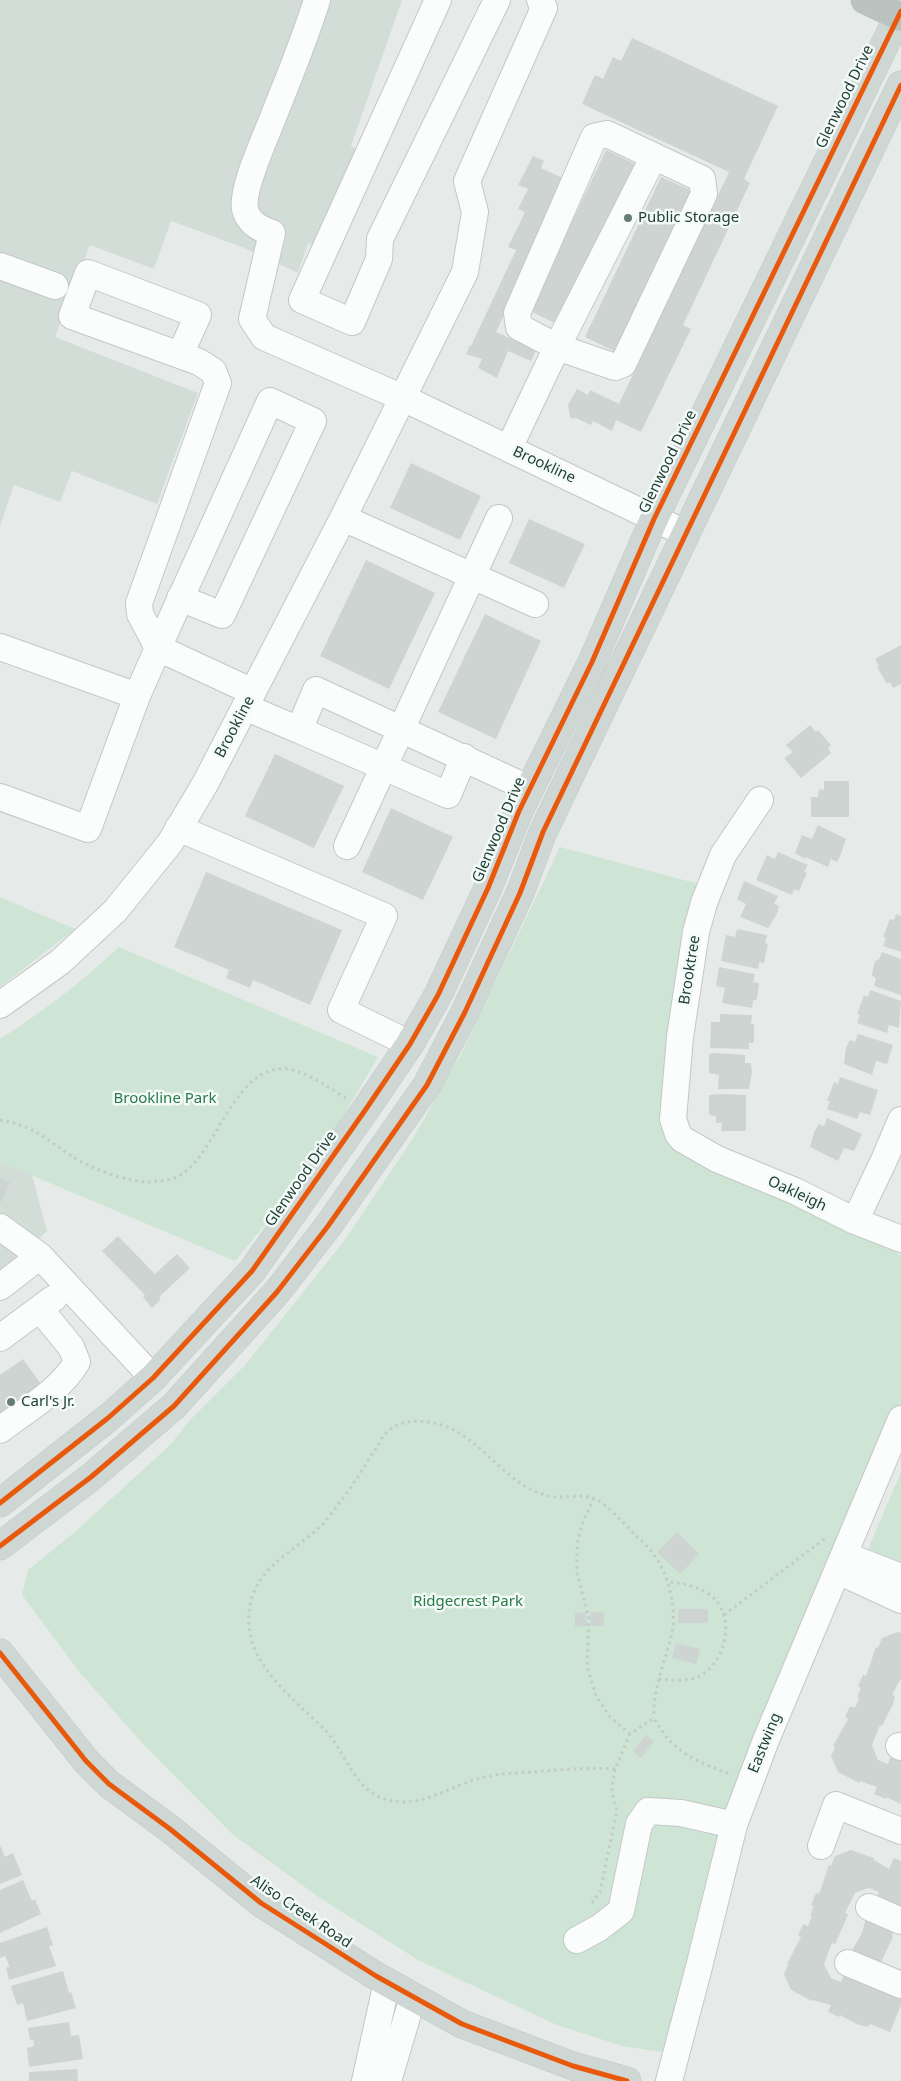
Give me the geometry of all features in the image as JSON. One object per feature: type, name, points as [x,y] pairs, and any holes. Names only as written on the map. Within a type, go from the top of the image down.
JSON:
[{"type":"highway","points":[[865,0],[900,15]]},
{"type":"main road","name":"Glenwood Drive","points":[[0,1503],[108,1418],[153,1378],[252,1271],[410,1044],[438,995],[488,888],[530,788],[592,662],[654,519],[900,15]]},
{"type":"main road","points":[[0,1546],[92,1477],[174,1406],[226,1351],[277,1292],[328,1226],[427,1085],[465,1012],[520,893],[543,832],[901,85]]},
{"type":"main road","name":"Aliso Creek Road","points":[[0,1653],[86,1761],[109,1784],[170,1829],[261,1903],[387,1982],[462,2024],[573,2066],[627,2081]]},
{"type":"street","points":[[317,0],[256,163],[244,202],[245,211],[250,219],[261,229],[272,233],[252,319],[264,338],[403,398]]},
{"type":"street","points":[[438,0],[302,300],[352,322],[379,259],[380,239],[497,0]]},
{"type":"street","name":"Brookline","points":[[0,1005],[60,962],[115,911],[170,843],[205,784],[343,518],[465,272],[475,212],[468,180],[544,8],[540,0]]},
{"type":"street","points":[[607,134],[654,156],[702,179],[704,194],[623,364],[614,367],[557,347],[519,327],[517,313],[594,137],[607,134]]},
{"type":"street","points":[[509,448],[557,347],[654,156]]},
{"type":"street","points":[[0,266],[55,286]]},
{"type":"street","points":[[180,356],[199,362],[213,371],[218,384],[139,603],[140,614],[158,648],[249,699],[299,730],[448,795],[464,757]]},
{"type":"street","name":"Brookline","points":[[403,398],[685,533]]},
{"type":"street","points":[[0,797],[88,828],[137,696],[180,598],[270,402],[313,421],[222,615],[180,598]]},
{"type":"street","points":[[343,518],[535,604]]},
{"type":"street","points":[[347,846],[499,518]]},
{"type":"street","points":[[0,647],[137,696]]},
{"type":"street","points":[[299,730],[316,690],[530,788]]},
{"type":"street","name":"Brooktree","points":[[694,1146],[678,1134],[673,1119],[680,1037],[696,932],[704,903],[723,855],[760,800]]},
{"type":"street","points":[[178,828],[384,916],[341,1010],[410,1044]]},
{"type":"street","points":[[855,1222],[901,1120]]},
{"type":"street","name":"Oakleigh","points":[[694,1146],[717,1159],[795,1191],[855,1222],[901,1239]]},
{"type":"street","points":[[2,1230],[40,1256],[153,1378]]},
{"type":"street","points":[[0,1288],[40,1256]]},
{"type":"street","points":[[0,1338],[69,1287]]},
{"type":"street","points":[[0,1430],[50,1392],[67,1376],[77,1362],[71,1347],[40,1308]]},
{"type":"street","name":"Eastwing","points":[[669,2081],[700,1967],[734,1825],[837,1553],[858,1516],[901,1419]]},
{"type":"street","points":[[837,1553],[901,1577]]},
{"type":"street","points":[[837,1553],[901,1600]]},
{"type":"street","points":[[821,1846],[836,1805],[901,1831]]},
{"type":"street","points":[[577,1940],[599,1928],[621,1911],[639,1824],[648,1811],[681,1813],[734,1825]]},
{"type":"street","points":[[869,1907],[901,1921]]},
{"type":"street","points":[[848,1963],[901,1985]]},
{"type":"street","points":[[365,2081],[387,1982]]},
{"type":"street","points":[[388,2081],[413,1997]]},
{"type":"path","points":[[0,1120],[26,1126],[45,1136],[79,1161],[94,1168],[126,1178],[151,1182],[170,1180],[184,1172],[197,1159],[245,1089],[256,1077],[271,1069],[289,1069],[303,1074],[366,1109]]},
{"type":"path","points":[[615,1769],[590,1767],[488,1776],[461,1784],[428,1799],[400,1803],[378,1797],[356,1778],[341,1751],[326,1731],[270,1676],[253,1643],[249,1627],[248,1613],[255,1588],[272,1564],[323,1523],[346,1495],[387,1432],[408,1422],[430,1422],[459,1432],[485,1451],[508,1475],[533,1490],[555,1497],[577,1496],[594,1498],[652,1552],[667,1582],[674,1611],[672,1633],[653,1700],[654,1718]]},
{"type":"path","points":[[594,1498],[583,1522],[577,1545],[577,1573],[588,1618],[587,1667],[596,1696],[610,1717],[630,1734]]},
{"type":"path","points":[[724,1615],[837,1553]]},
{"type":"path","points":[[659,1679],[681,1681],[700,1676],[719,1656],[725,1642],[724,1615],[713,1597],[700,1589],[684,1583],[667,1582]]},
{"type":"shaded area","points":[[0,0],[402,0],[351,146],[363,153],[318,248],[308,243],[298,273],[242,247],[171,221],[154,269],[90,245],[55,337],[198,393],[157,504],[72,471],[60,502],[14,485],[0,526]]},
{"type":"shaded area","points":[[0,1162],[32,1175],[47,1231],[0,1275]]},
{"type":"green space","name":"Ridgecrest Park","points":[[560,847],[714,888],[676,1130],[846,1229],[901,1255],[901,1408],[764,1735],[682,2038],[662,2052],[622,2046],[557,2025],[418,1960],[320,1898],[232,1834],[144,1745],[81,1674],[22,1595],[28,1570],[76,1531],[171,1444],[189,1421],[245,1365],[344,1241],[412,1140],[462,1052]]},
{"type":"green space","points":[[0,897],[75,929],[0,987]]},
{"type":"green space","name":"Brookline Park","points":[[119,947],[378,1057],[339,1123],[267,1222],[235,1261],[0,1162],[0,1039],[62,996]]},
{"type":"green space","points":[[901,1472],[901,1562],[868,1549]]},
{"type":"building","points":[[632,38],[778,106],[744,179],[750,183],[683,325],[691,329],[641,432],[616,420],[612,431],[593,421],[591,425],[576,418],[573,419],[570,417],[568,405],[577,389],[588,395],[590,390],[619,404],[729,172],[582,104],[595,75],[603,79],[613,57],[621,61]]},
{"type":"building","points":[[606,150],[639,166],[563,327],[530,311]]},
{"type":"building","points":[[533,156],[544,161],[541,168],[567,180],[496,332],[536,350],[531,361],[508,351],[497,378],[478,368],[482,359],[466,354],[516,250],[508,247],[525,212],[518,209],[528,189],[518,185]]},
{"type":"building","points":[[661,177],[695,192],[618,353],[585,337]]},
{"type":"building","points":[[411,463],[481,496],[460,540],[390,508]]},
{"type":"building","points":[[529,519],[585,544],[564,588],[509,563]]},
{"type":"building","points":[[366,560],[435,593],[389,689],[320,656]]},
{"type":"building","points":[[485,614],[541,641],[496,739],[438,712]]},
{"type":"building","points":[[901,645],[901,684],[893,688],[890,682],[887,684],[877,667],[879,666],[875,659]]},
{"type":"building","points":[[810,725],[816,732],[818,730],[831,745],[828,748],[831,753],[801,778],[784,758],[793,752],[786,745]]},
{"type":"building","points":[[275,754],[344,786],[314,848],[245,816]]},
{"type":"building","points":[[824,781],[849,781],[849,817],[811,817],[811,797],[818,797],[819,789],[824,790]]},
{"type":"building","points":[[391,808],[453,837],[423,900],[362,872]]},
{"type":"building","points":[[818,825],[846,839],[837,862],[831,859],[828,867],[806,857],[805,859],[795,853],[802,835],[812,839]]},
{"type":"building","points":[[778,852],[808,865],[804,872],[807,873],[799,891],[794,889],[792,895],[756,880],[767,855],[775,859]]},
{"type":"building","points":[[206,872],[342,930],[310,1005],[253,980],[250,988],[226,978],[229,970],[174,947]]},
{"type":"building","points":[[744,881],[778,896],[774,904],[779,906],[777,914],[768,928],[740,917],[746,904],[737,899]]},
{"type":"building","points":[[896,914],[901,916],[901,952],[883,946],[886,938],[883,937],[890,919],[894,920]]},
{"type":"building","points":[[737,929],[767,935],[765,943],[768,944],[764,963],[759,962],[758,969],[721,961],[726,935],[735,937]]},
{"type":"building","points":[[882,952],[901,959],[901,995],[874,986],[876,978],[872,976],[873,969],[875,961],[879,959]]},
{"type":"building","points":[[719,967],[755,974],[753,982],[759,983],[757,999],[753,1001],[752,1008],[722,1003],[725,988],[716,986]]},
{"type":"building","points":[[870,990],[901,1001],[899,1028],[889,1025],[887,1033],[857,1023],[860,1015],[857,1014],[864,995],[868,997]]},
{"type":"building","points":[[720,1014],[752,1015],[751,1024],[754,1024],[754,1043],[749,1043],[749,1049],[710,1048],[711,1022],[720,1022]]},
{"type":"building","points":[[858,1034],[893,1045],[887,1064],[876,1061],[872,1075],[844,1064],[846,1048],[850,1040],[855,1042]]},
{"type":"building","points":[[709,1054],[745,1055],[745,1063],[751,1063],[752,1072],[749,1089],[718,1089],[719,1075],[709,1073]]},
{"type":"building","points":[[840,1077],[878,1090],[870,1115],[860,1112],[857,1119],[827,1109],[830,1101],[827,1101],[834,1082],[838,1084]]},
{"type":"building","points":[[709,1095],[746,1095],[746,1131],[721,1131],[722,1123],[716,1123],[716,1116],[709,1115]]},
{"type":"building","points":[[827,1118],[862,1134],[854,1151],[844,1148],[838,1161],[810,1147],[814,1132],[819,1124],[824,1126]]},
{"type":"building","points":[[0,1178],[10,1182],[2,1202],[0,1201]]},
{"type":"building","points":[[118,1236],[155,1274],[177,1254],[190,1268],[159,1297],[161,1299],[152,1308],[143,1297],[145,1295],[102,1251]]},
{"type":"building","name":"Carl's Jr.","points":[[23,1359],[43,1387],[0,1418],[0,1375]]},
{"type":"building","points":[[677,1532],[699,1554],[680,1574],[657,1552]]},
{"type":"building","points":[[678,1609],[708,1609],[708,1623],[678,1623]]},
{"type":"building","points":[[586,1612],[587,1626],[575,1627],[575,1613]]},
{"type":"building","points":[[591,1612],[604,1613],[604,1626],[591,1626]]},
{"type":"building","points":[[898,1632],[901,1633],[901,1678],[892,1695],[895,1696],[893,1704],[882,1726],[880,1725],[872,1745],[878,1760],[888,1764],[892,1754],[901,1758],[901,1804],[874,1794],[877,1787],[860,1781],[859,1783],[838,1772],[831,1756],[835,1747],[833,1746],[848,1719],[845,1717],[850,1706],[855,1708],[861,1688],[858,1686],[863,1675],[866,1676],[876,1647],[878,1648],[882,1638]]},
{"type":"building","points":[[676,1643],[700,1649],[696,1664],[672,1658]]},
{"type":"building","points":[[646,1735],[654,1741],[641,1758],[633,1751]]},
{"type":"building","points":[[0,1845],[5,1857],[13,1853],[22,1875],[0,1884]]},
{"type":"building","points":[[851,1850],[874,1858],[874,1860],[889,1869],[894,1858],[901,1861],[901,1911],[876,1899],[879,1892],[869,1888],[855,1893],[845,1913],[848,1914],[845,1922],[835,1944],[832,1943],[824,1964],[831,1978],[841,1982],[845,1972],[901,1994],[901,2005],[890,2032],[870,2024],[868,2027],[859,2025],[840,2015],[839,2017],[828,2012],[831,2005],[812,2001],[791,1990],[784,1974],[801,1937],[798,1935],[803,1924],[808,1926],[814,1906],[811,1905],[816,1893],[819,1894],[829,1865],[831,1866],[835,1856]]},
{"type":"building","points":[[23,1880],[32,1901],[35,1899],[41,1914],[0,1933],[0,1890]]},
{"type":"building","points":[[866,1917],[895,1928],[893,1937],[879,1966],[851,1952],[862,1933]]},
{"type":"building","points":[[47,1927],[53,1945],[49,1946],[56,1966],[9,1980],[6,1968],[9,1965],[5,1956],[0,1958],[0,1943]]},
{"type":"building","points":[[63,1971],[69,1993],[71,1992],[76,2008],[27,2021],[23,2003],[17,2005],[11,1986]]},
{"type":"building","points":[[69,2022],[71,2036],[79,2035],[83,2059],[29,2067],[27,2048],[34,2046],[33,2040],[30,2040],[28,2028]]},
{"type":"building","points":[[77,2069],[78,2081],[29,2081],[29,2072]]},
{"type":"cycle path","points":[[0,1503],[108,1418],[153,1378],[252,1271],[410,1044],[438,995],[488,888],[519,811],[592,662],[654,519],[901,11]]},
{"type":"cycle path","points":[[0,1546],[91,1477],[174,1406],[277,1292],[328,1226],[427,1085],[465,1012],[520,893],[543,832],[901,85]]},
{"type":"cycle path","points":[[0,1653],[86,1761],[109,1784],[170,1829],[261,1903],[376,1976],[462,2024],[573,2066],[627,2081]]},
{"type":"place","name":"Public Storage","points":[[628,218]]},
{"type":"place","name":"Carl's Jr.","points":[[11,1402]]}]
